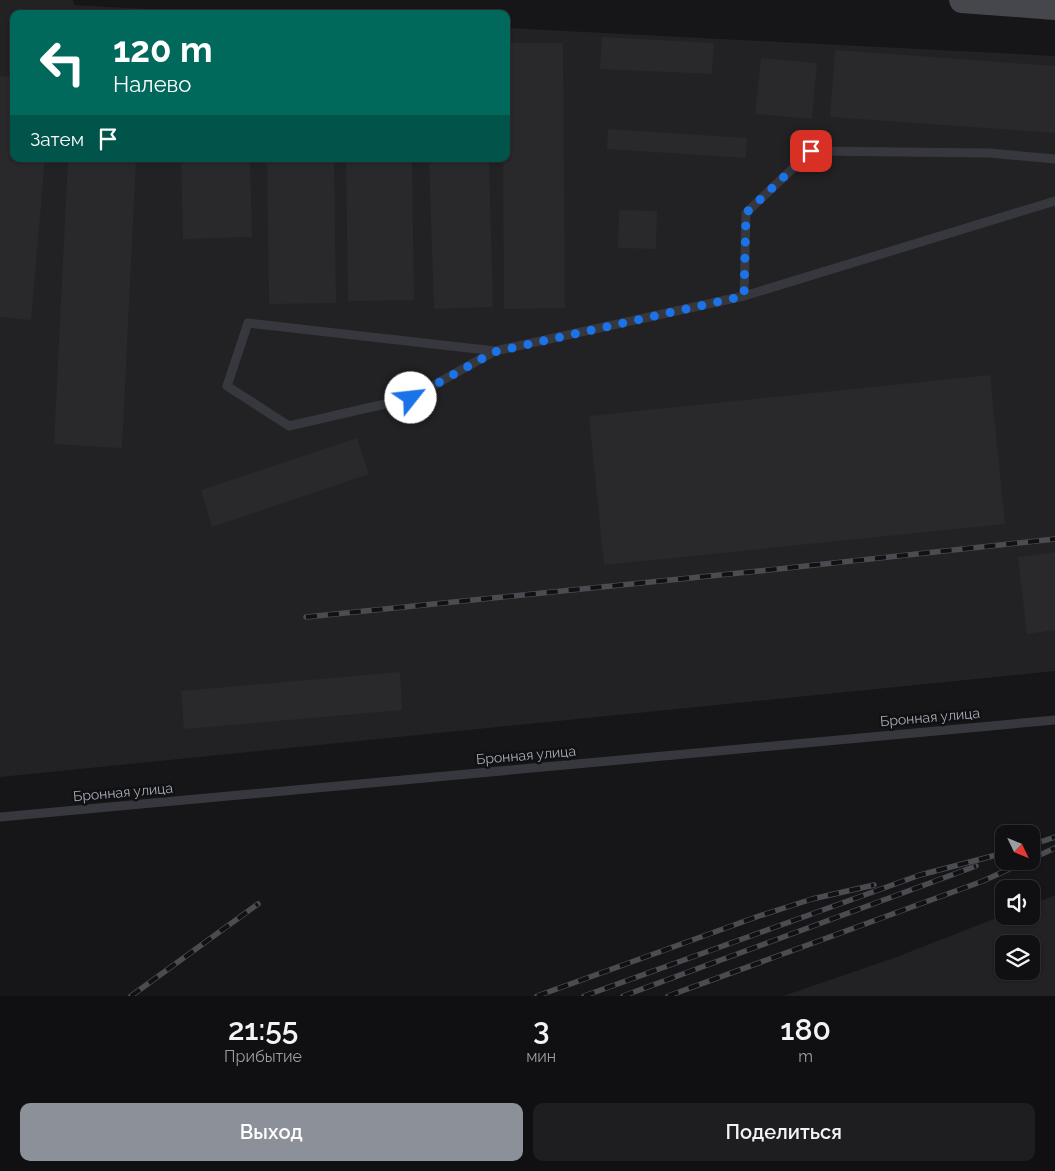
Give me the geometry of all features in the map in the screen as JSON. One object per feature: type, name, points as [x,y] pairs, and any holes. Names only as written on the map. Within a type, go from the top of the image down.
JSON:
[{"type":"main road","points":[[962,0],[1055,7]]},
{"type":"lane","points":[[744,296],[746,213],[811,151],[989,153],[1055,160]]},
{"type":"lane","points":[[494,352],[248,323],[227,386],[289,426],[411,398],[494,352],[744,296],[1055,201]]},
{"type":"lane","name":"Бронная улица","points":[[0,817],[1055,720]]},
{"type":"shaded area","points":[[0,0],[73,0],[74,5],[165,10],[10,10],[10,162],[510,162],[510,28],[1055,56],[1055,671],[0,777]]},
{"type":"shaded area","points":[[1055,895],[1055,996],[783,996],[894,958],[995,919],[995,925],[1040,925],[1040,901]]},
{"type":"building","points":[[602,37],[714,43],[712,74],[600,69]]},
{"type":"building","points":[[510,43],[563,43],[565,308],[504,309],[503,162],[510,162]]},
{"type":"building","points":[[835,50],[1055,66],[1055,133],[830,117]]},
{"type":"building","points":[[761,58],[817,63],[812,119],[755,114]]},
{"type":"building","points":[[0,76],[10,77],[10,162],[45,162],[31,320],[0,317]]},
{"type":"building","points":[[608,129],[747,138],[746,158],[607,149]]},
{"type":"building","points":[[68,162],[136,162],[122,448],[54,444]]},
{"type":"building","points":[[181,162],[250,162],[252,237],[183,239]]},
{"type":"building","points":[[267,162],[334,162],[336,303],[269,304]]},
{"type":"building","points":[[346,162],[412,162],[414,300],[348,301]]},
{"type":"building","points":[[429,162],[489,162],[493,307],[434,309]]},
{"type":"building","points":[[619,210],[657,211],[656,249],[618,248]]},
{"type":"building","points":[[990,375],[1005,524],[604,565],[589,416]]},
{"type":"building","points":[[357,438],[369,474],[212,527],[201,490]]},
{"type":"building","points":[[1055,552],[1055,630],[1027,634],[1018,557]]},
{"type":"building","points":[[400,672],[402,710],[184,729],[181,691]]},
{"type":"railway","points":[[306,617],[1055,539]]},
{"type":"railway","points":[[1040,842],[1055,837]]},
{"type":"railway","points":[[1040,855],[1055,848]]},
{"type":"railway","points":[[584,996],[920,875],[995,855]]},
{"type":"railway","points":[[623,996],[976,866]]},
{"type":"railway","points":[[668,996],[983,881],[1007,870]]},
{"type":"railway","points":[[537,996],[759,916],[812,899],[874,885]]},
{"type":"railway","points":[[131,996],[258,904]]},
{"type":"route","points":[[411,398],[494,352],[744,296],[746,213],[811,151]]}]
